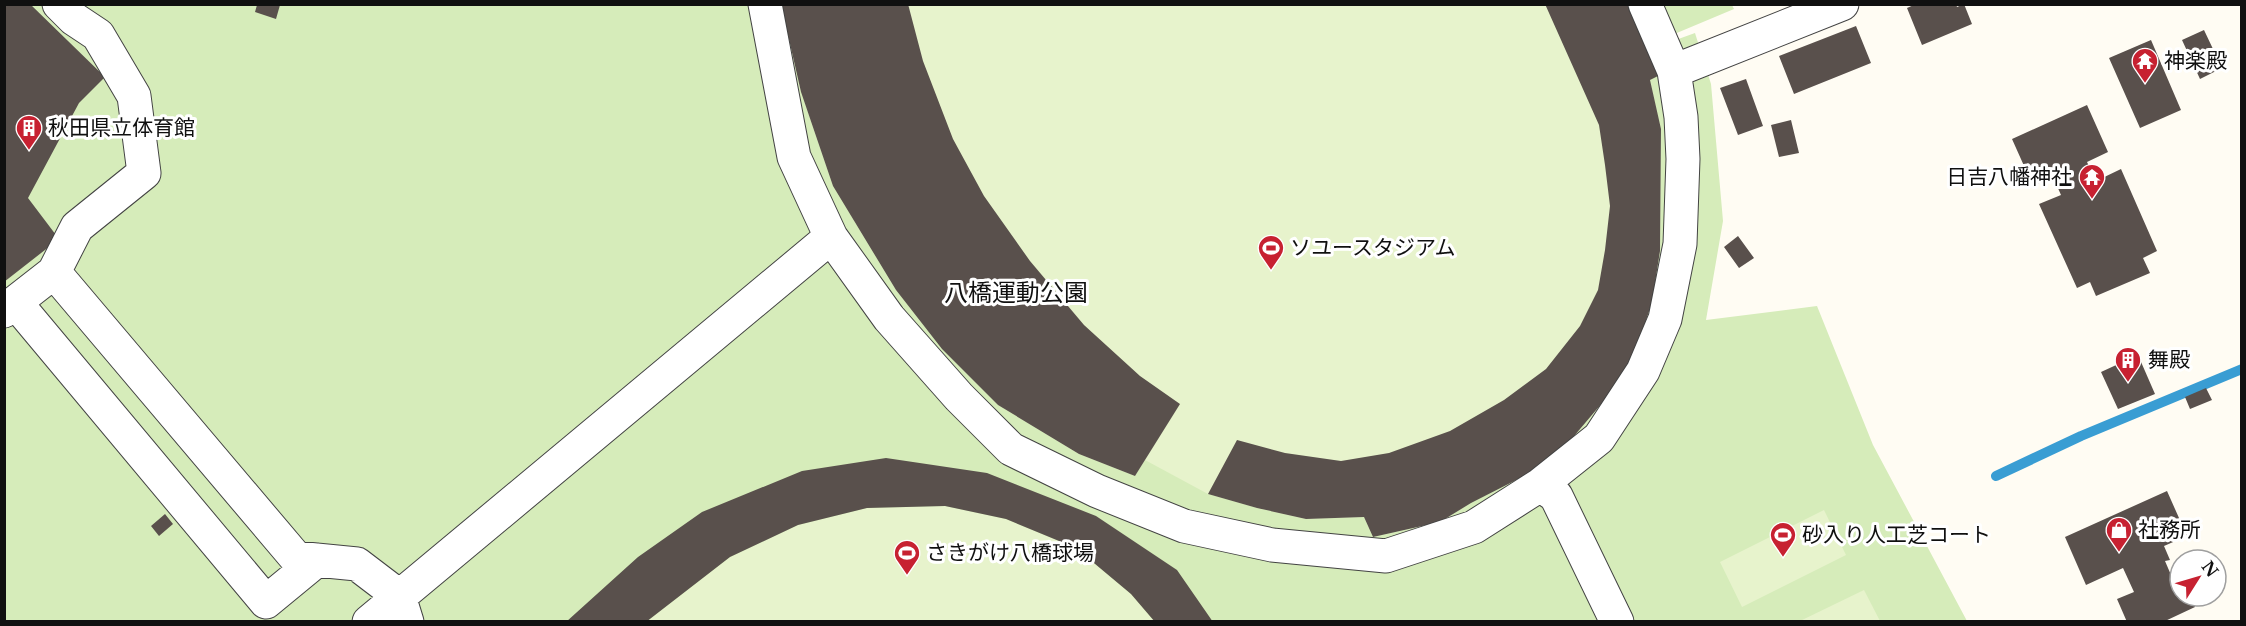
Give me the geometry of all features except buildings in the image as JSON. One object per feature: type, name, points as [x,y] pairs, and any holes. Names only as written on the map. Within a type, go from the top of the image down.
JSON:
[{"type":"street","points":[[59,4],[74,19],[98,34],[134,96],[144,173],[77,227],[54,272],[10,307],[266,602],[317,560]]},
{"type":"street","points":[[765,4],[794,157],[831,237],[889,318],[958,397],[1011,449],[1097,491],[1184,526],[1272,546],[1386,556],[1474,527],[1540,485],[1599,438],[1643,371],[1665,319],[1680,244],[1683,201],[1681,117],[1674,71],[1645,4]]},
{"type":"street","points":[[1674,71],[1842,4]]},
{"type":"street","points":[[369,621],[403,609],[831,237]]},
{"type":"street","points":[[54,272],[296,558],[357,564],[403,609]]},
{"type":"street","points":[[1540,485],[1556,496],[1617,621]]},
{"type":"green space","name":"八橋運動公園","points":[[4,5],[1654,5],[1670,42],[1695,33],[1711,84],[1723,221],[1706,320],[1817,306],[1873,445],[1967,621],[5,621]]},
{"type":"green space","name":"ソユースタジアム","points":[[781,5],[1632,5],[1661,129],[1660,251],[1652,302],[1639,342],[1619,383],[1569,442],[1440,522],[1373,537],[1364,517],[1306,519],[1257,508],[1208,494],[1145,460],[1135,476],[1079,454],[998,405],[942,349],[896,290],[833,186],[801,92]]},
{"type":"green space","points":[[1659,5],[1732,5],[1734,9],[1672,35]]},
{"type":"green space","name":"さきがけ八橋球場","points":[[945,506],[1006,519],[1076,548],[1131,594],[1155,622],[646,622],[730,557],[798,525],[867,508]]},
{"type":"green space","name":"砂入り人工芝コート","points":[[1824,510],[1846,555],[1742,607],[1720,562]]},
{"type":"green space","name":"砂入り人工芝コート","points":[[1864,590],[1880,621],[1800,621]]},
{"type":"waterway","points":[[1996,476],[2081,436],[2242,369]]},
{"type":"place","name":"神楽殿","points":[[2145,84]]},
{"type":"place","name":"秋田県立体育館","points":[[29,151]]},
{"type":"place","name":"日吉八幡神社","points":[[2092,200]]},
{"type":"place","name":"ソユースタジアム","points":[[1271,271]]},
{"type":"place","name":"舞殿","points":[[2128,383]]},
{"type":"place","name":"社務所","points":[[2119,553]]},
{"type":"place","name":"砂入り人工芝コート","points":[[1783,558]]},
{"type":"place","name":"さきがけ八橋球場","points":[[907,576]]},
{"type":"district","name":"八橋運動公園","points":[[1016,292]]}]
